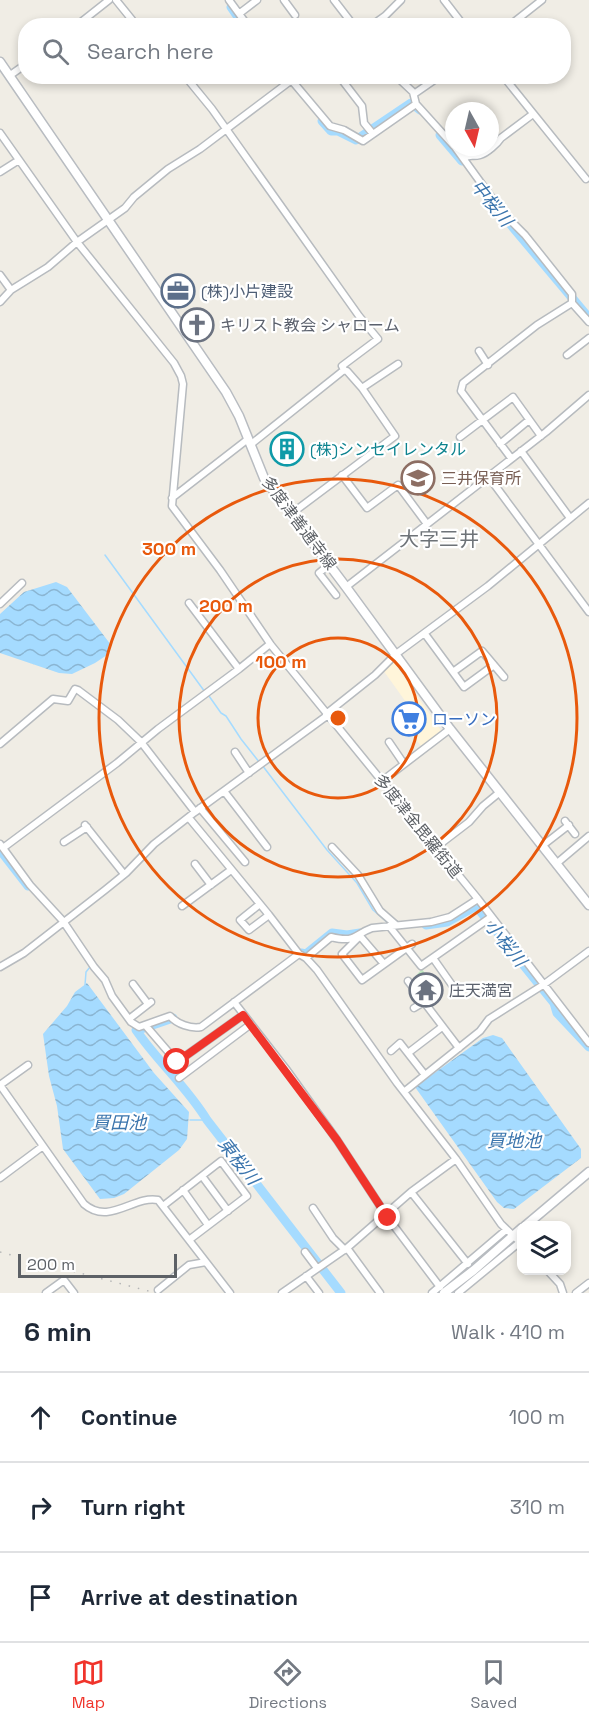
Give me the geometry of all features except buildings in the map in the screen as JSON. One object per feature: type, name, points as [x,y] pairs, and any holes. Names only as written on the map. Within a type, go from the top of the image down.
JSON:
[{"type":"main road","name":"多度津善通寺線","points":[[0,62],[226,392],[239,416],[264,478],[330,564],[450,729],[589,905]]},
{"type":"main road","points":[[530,1221],[589,1172]]},
{"type":"main road","points":[[442,1290],[474,1270],[515,1238]]},
{"type":"street","points":[[86,18],[109,0]]},
{"type":"street","points":[[116,0],[131,18]]},
{"type":"street","points":[[229,0],[243,18]]},
{"type":"street","points":[[240,13],[256,0]]},
{"type":"street","points":[[284,0],[296,15]]},
{"type":"street","points":[[334,0],[348,18]]},
{"type":"street","points":[[381,18],[401,0]]},
{"type":"street","points":[[444,0],[458,18]]},
{"type":"street","points":[[519,18],[542,0]]},
{"type":"street","points":[[9,76],[18,70]]},
{"type":"street","points":[[191,84],[226,128],[359,316],[378,339],[342,366],[362,388],[395,436],[291,514]]},
{"type":"street","points":[[0,302],[11,290],[48,267],[77,242],[125,208],[134,197],[168,169],[200,149],[283,84]]},
{"type":"street","points":[[294,84],[330,126],[344,130],[360,139],[415,105]]},
{"type":"street","points":[[345,84],[362,106],[364,123],[371,132]]},
{"type":"street","points":[[404,84],[414,94],[415,105],[445,136]]},
{"type":"street","points":[[414,94],[428,84]]},
{"type":"street","points":[[511,84],[586,179]]},
{"type":"street","points":[[533,114],[479,155],[464,158],[502,212],[525,235],[589,322]]},
{"type":"street","points":[[0,133],[77,242],[174,363],[181,376],[183,384],[172,498]]},
{"type":"street","points":[[0,172],[19,160]]},
{"type":"street","points":[[0,275],[11,290]]},
{"type":"street","points":[[511,458],[461,391],[461,387],[463,383],[572,300]]},
{"type":"street","points":[[567,355],[589,338]]},
{"type":"street","points":[[479,351],[488,364]]},
{"type":"street","points":[[362,388],[398,364]]},
{"type":"street","points":[[172,498],[344,370]]},
{"type":"street","points":[[346,587],[541,436],[589,395]]},
{"type":"street","points":[[460,437],[513,397],[541,436]]},
{"type":"street","points":[[500,444],[530,420]]},
{"type":"street","points":[[521,451],[570,518]]},
{"type":"street","points":[[342,476],[367,508],[398,485],[427,524]]},
{"type":"street","points":[[488,476],[540,543],[589,612]]},
{"type":"street","name":"多度津金毘羅街道","points":[[172,498],[172,506],[220,570],[270,644],[477,899],[589,1042]]},
{"type":"street","points":[[0,967],[24,953],[124,874],[154,844],[327,715],[375,675],[396,654],[488,586],[589,503]]},
{"type":"street","points":[[330,564],[319,573],[336,594]]},
{"type":"street","points":[[0,604],[22,583]]},
{"type":"street","points":[[189,603],[239,669]]},
{"type":"street","points":[[425,634],[464,687],[494,665]]},
{"type":"street","points":[[270,644],[1,846],[30,885],[63,921],[105,980],[112,996],[129,1019],[139,1027],[147,1027],[171,1018],[193,1029],[201,1027],[299,954]]},
{"type":"street","points":[[453,672],[482,651],[504,677]]},
{"type":"street","points":[[0,744],[53,699],[68,701],[75,689],[118,720],[141,742],[198,810],[221,829],[245,862]]},
{"type":"street","points":[[382,781],[450,729]]},
{"type":"street","points":[[388,742],[404,764]]},
{"type":"street","points":[[235,752],[249,773]]},
{"type":"street","points":[[224,791],[267,847]]},
{"type":"street","points":[[435,848],[469,822],[500,792]]},
{"type":"street","points":[[189,818],[299,954],[317,970],[340,1006],[515,1238]]},
{"type":"street","points":[[542,846],[567,823],[575,834]]},
{"type":"street","points":[[64,842],[86,826],[124,874]]},
{"type":"street","points":[[556,864],[589,836]]},
{"type":"street","points":[[332,847],[358,875],[380,911],[409,946],[421,966],[491,917]]},
{"type":"street","points":[[195,864],[211,885]]},
{"type":"street","points":[[182,906],[231,870]]},
{"type":"street","points":[[409,946],[362,981],[342,954],[365,930],[430,922],[450,917],[477,899]]},
{"type":"street","points":[[260,904],[240,920],[249,930],[269,915]]},
{"type":"street","points":[[306,958],[331,937],[342,939],[360,936]]},
{"type":"street","points":[[360,936],[384,964]]},
{"type":"street","points":[[405,1091],[480,1031],[489,1019],[543,985],[589,951]]},
{"type":"street","points":[[433,958],[443,976],[452,985]]},
{"type":"street","points":[[408,981],[459,1048]]},
{"type":"street","points":[[129,1019],[150,1003],[133,984]]},
{"type":"street","points":[[234,1002],[318,1113],[388,1218],[442,1290]]},
{"type":"street","points":[[414,1008],[424,1002]]},
{"type":"street","points":[[147,1027],[177,1062],[243,1015]]},
{"type":"street","points":[[179,1078],[251,1024]]},
{"type":"street","points":[[408,1053],[442,1027]]},
{"type":"street","points":[[391,1051],[400,1043],[425,1075]]},
{"type":"street","points":[[28,1065],[16,1070],[0,1085],[84,1204],[92,1210],[115,1210],[150,1198],[158,1200],[230,1293]]},
{"type":"street","points":[[0,1178],[43,1146]]},
{"type":"street","points":[[282,1293],[346,1249],[411,1192],[456,1159]]},
{"type":"street","points":[[163,1206],[221,1161],[247,1196],[189,1240]]},
{"type":"street","points":[[202,1176],[228,1210]]},
{"type":"street","points":[[183,1190],[208,1225]]},
{"type":"street","points":[[411,1192],[468,1263]]},
{"type":"street","points":[[313,1208],[333,1238],[346,1249],[380,1293]]},
{"type":"street","points":[[432,1293],[442,1290],[468,1263],[515,1238]]},
{"type":"street","points":[[458,1293],[515,1238]]},
{"type":"street","points":[[305,1252],[319,1267]]},
{"type":"street","points":[[158,1290],[189,1265],[206,1262]]},
{"type":"street","points":[[552,1275],[560,1284],[563,1293]]},
{"type":"street","points":[[306,1276],[319,1293]]},
{"type":"street","points":[[46,1293],[64,1280],[74,1293]]},
{"type":"street","points":[[576,1293],[589,1283]]},
{"type":"shaded area","points":[[393,661],[442,732],[421,746],[396,715],[408,705],[383,670]]},
{"type":"green space","points":[[422,969],[441,995],[428,1005],[411,981]]},
{"type":"water","points":[[56,582],[67,587],[111,645],[107,655],[72,674],[59,673],[0,653],[0,614],[24,592]]},
{"type":"water","name":"買田池","points":[[87,983],[154,1073],[189,1112],[187,1139],[179,1150],[124,1194],[114,1198],[100,1199],[63,1149],[43,1034],[67,1006],[75,992]]},
{"type":"water","name":"買地池","points":[[493,1035],[502,1038],[581,1149],[581,1158],[514,1209],[504,1208],[497,1202],[415,1087],[483,1038]]},
{"type":"waterway","name":"中桜川","points":[[231,7],[239,18]]},
{"type":"waterway","name":"中桜川","points":[[322,121],[331,131],[338,131],[356,140],[411,103],[420,110]]},
{"type":"waterway","name":"中桜川","points":[[440,135],[462,161]]},
{"type":"waterway","name":"中桜川","points":[[495,206],[589,318]]},
{"type":"waterway","points":[[105,555],[205,692]]},
{"type":"waterway","points":[[209,696],[260,763]]},
{"type":"waterway","points":[[262,765],[327,850],[357,883],[373,910],[388,923]]},
{"type":"waterway","name":"小桜川","points":[[0,850],[28,886]]},
{"type":"waterway","name":"小桜川","points":[[426,925],[447,922],[476,906],[554,1003],[557,1013],[589,1047]]},
{"type":"waterway","name":"小桜川","points":[[301,953],[306,954],[332,933],[347,935],[360,933]]},
{"type":"waterway","points":[[85,985],[86,972],[90,967]]},
{"type":"waterway","name":"小桜川","points":[[141,1029],[173,1018]]},
{"type":"waterway","name":"東桜川","points":[[136,1030],[191,1097],[341,1293]]},
{"type":"waterway","points":[[190,1120],[207,1120]]},
{"type":"railway","points":[[0,1252],[156,1293]]},
{"type":"place","name":"(株)小片建設","points":[[178,291]]},
{"type":"place","name":"キリスト教会 シャローム","points":[[197,325]]},
{"type":"place","name":"(株)シンセイレンタル","points":[[287,449]]},
{"type":"place","name":"三井保育所","points":[[418,478]]},
{"type":"place","name":"ローソン","points":[[409,719]]},
{"type":"place","name":"庄天満宮","points":[[426,990]]},
{"type":"district","name":"大字三井","points":[[439,539]]},
{"type":"route","points":[[177,1062],[243,1015],[286,1069],[337,1140],[388,1218]]}]
